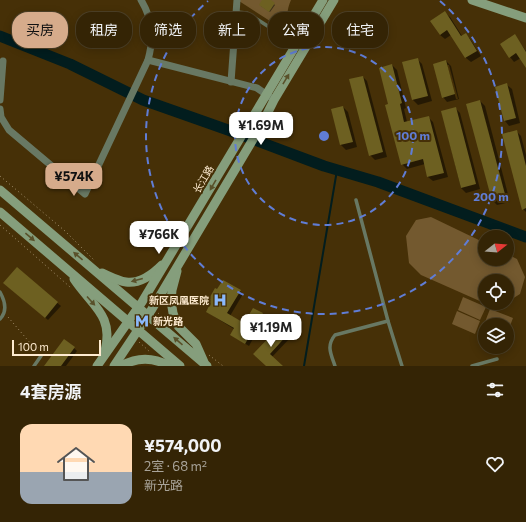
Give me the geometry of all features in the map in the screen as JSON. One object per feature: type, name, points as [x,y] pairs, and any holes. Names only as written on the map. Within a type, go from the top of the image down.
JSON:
[{"type":"main road","name":"长江路","points":[[316,12],[323,0]]},
{"type":"main road","points":[[114,366],[148,315],[261,126],[274,100],[334,0]]},
{"type":"main road","points":[[472,0],[526,18]]},
{"type":"main road","name":"长江路","points":[[97,366],[139,308],[294,48]]},
{"type":"main road","points":[[0,190],[206,365]]},
{"type":"main road","points":[[0,212],[180,366]]},
{"type":"main road","points":[[94,270],[118,280],[133,282],[145,278],[169,258]]},
{"type":"main road","points":[[179,263],[172,290],[171,300],[173,313],[178,326],[196,344],[206,365]]},
{"type":"main road","points":[[68,270],[83,293],[103,315],[108,333],[108,341],[104,357]]},
{"type":"main road","points":[[121,366],[130,361],[149,358],[161,361],[170,366]]},
{"type":"street","points":[[0,109],[1,118],[9,130],[85,194],[148,60],[152,45],[151,25],[141,0]]},
{"type":"street","points":[[236,12],[237,0]]},
{"type":"street","points":[[231,82],[233,48]]},
{"type":"street","points":[[148,60],[257,88],[274,100]]},
{"type":"street","points":[[0,100],[4,61]]},
{"type":"lane","points":[[356,200],[388,321],[402,366]]},
{"type":"lane","points":[[0,292],[6,305],[2,317]]},
{"type":"lane","points":[[334,366],[329,342],[335,336],[388,321]]},
{"type":"lane","points":[[34,366],[42,356]]},
{"type":"lane","points":[[472,366],[496,359]]},
{"type":"path","points":[[2,317],[9,318],[31,344],[40,349],[42,356]]},
{"type":"shaded area","points":[[291,0],[288,12],[268,12],[268,20],[260,15],[260,12],[256,12],[239,1]]},
{"type":"shaded area","points":[[431,217],[478,240],[478,266],[514,266],[514,258],[517,259],[525,277],[520,294],[514,298],[514,274],[478,274],[478,300],[421,275],[409,263],[406,236],[416,220]]},
{"type":"shaded area","points":[[463,297],[478,304],[478,310],[485,310],[481,318],[478,319],[458,310]]},
{"type":"shaded area","points":[[490,310],[493,310],[513,318],[487,318]]},
{"type":"shaded area","points":[[457,311],[478,320],[478,326],[475,334],[452,324]]},
{"type":"building","points":[[262,0],[271,0],[275,3],[269,12],[259,5]]},
{"type":"building","points":[[445,11],[461,36],[466,33],[477,51],[465,58],[447,30],[440,35],[430,21]]},
{"type":"building","points":[[515,34],[526,52],[526,68],[516,53],[509,58],[500,44]]},
{"type":"building","points":[[418,58],[428,96],[412,100],[402,62]]},
{"type":"building","points":[[446,60],[455,94],[442,98],[433,64]]},
{"type":"building","points":[[392,64],[402,103],[400,104],[404,122],[429,116],[444,173],[427,177],[423,159],[401,165],[385,105],[388,104],[379,68]]},
{"type":"building","points":[[363,76],[383,152],[369,156],[349,79]]},
{"type":"building","points":[[507,83],[516,118],[504,121],[495,87]]},
{"type":"building","points":[[480,100],[506,198],[492,201],[466,104]]},
{"type":"building","points":[[343,106],[353,142],[340,145],[331,109]]},
{"type":"building","points":[[456,107],[476,184],[461,188],[441,111]]},
{"type":"building","points":[[517,130],[526,166],[526,208],[522,210],[502,134]]},
{"type":"building","points":[[17,267],[58,302],[45,318],[3,283]]},
{"type":"building","points":[[223,280],[241,290],[227,313],[244,323],[253,308],[263,313],[245,344],[230,335],[234,328],[206,312],[209,306],[206,304],[215,288],[217,289]]},
{"type":"building","points":[[280,326],[289,333],[270,354],[283,366],[266,366],[253,354]]},
{"type":"building","points":[[64,339],[75,347],[61,366],[44,366]]},
{"type":"waterway","points":[[0,36],[70,64],[143,100],[324,166],[378,182],[526,237]]},
{"type":"waterway","points":[[304,366],[337,170]]},
{"type":"place","name":"新区凤凰医院","points":[[220,300]]},
{"type":"place","name":"新光路","points":[[142,321]]}]
